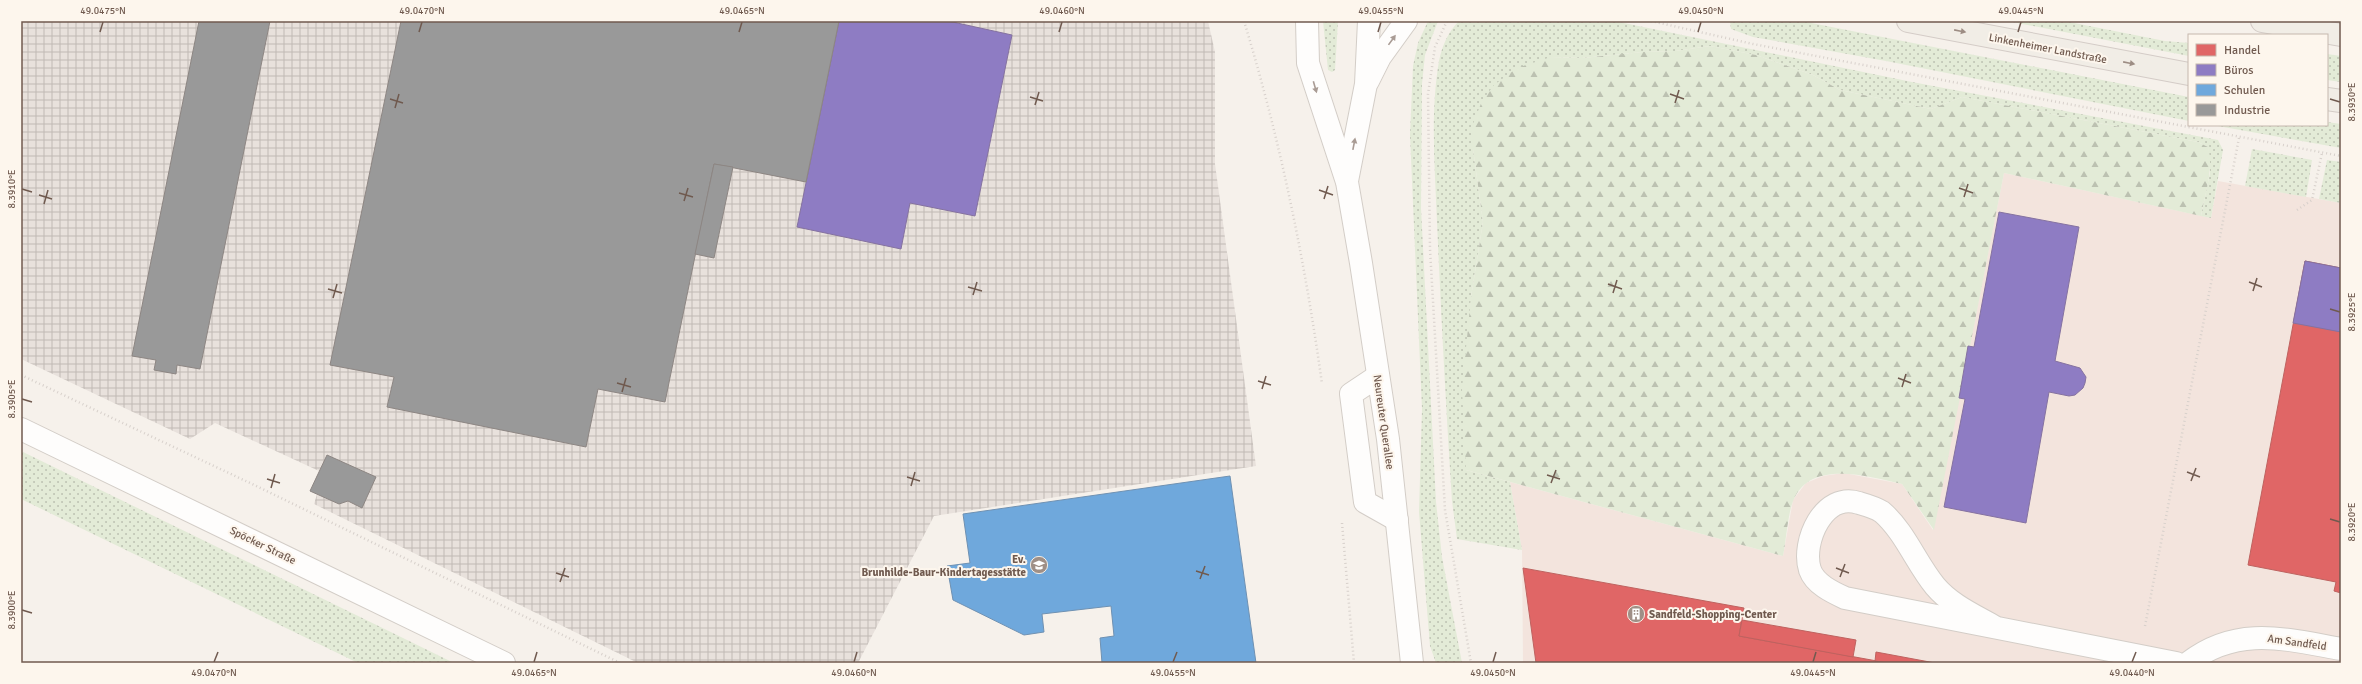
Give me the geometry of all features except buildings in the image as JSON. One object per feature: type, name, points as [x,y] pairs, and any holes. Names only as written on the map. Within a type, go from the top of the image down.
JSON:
[{"type":"main road","name":"Linkenheimer Landstraße","points":[[1908,21],[2188,74]]},
{"type":"main road","points":[[2262,21],[2341,36]]},
{"type":"main road","points":[[2328,99],[2341,101]]},
{"type":"street","points":[[1291,21],[1308,63]]},
{"type":"street","name":"Neureuter Querallee","points":[[1307,21],[1308,63],[1347,182],[1378,376],[1397,520],[1412,663]]},
{"type":"street","name":"Neureuter Querallee","points":[[1347,182],[1366,84],[1369,21]]},
{"type":"street","points":[[1366,84],[1380,57],[1406,21]]},
{"type":"street","points":[[1378,376],[1351,394],[1365,502],[1397,520]]},
{"type":"street","name":"Spöcker Straße","points":[[21,429],[504,663]]},
{"type":"street","points":[[1995,627],[1955,605],[1935,586],[1894,526],[1881,512],[1858,502],[1842,501],[1827,509],[1817,521],[1808,554],[1810,571],[1826,590],[1844,598],[2176,663]]},
{"type":"street","name":"Am Sandfeld","points":[[2188,663],[2203,651],[2219,644],[2258,637],[2283,639],[2341,649]]},
{"type":"path","points":[[1244,21],[1279,149],[1309,287],[1323,389]]},
{"type":"path","points":[[1447,21],[1435,47],[1428,94],[1430,249],[1445,510],[1471,663]]},
{"type":"path","points":[[1651,21],[1753,44],[2239,138],[2341,156]]},
{"type":"path","points":[[2139,656],[2239,138]]},
{"type":"path","points":[[2297,210],[2312,200],[2322,153]]},
{"type":"path","points":[[21,375],[250,483],[620,663]]},
{"type":"path","points":[[1342,521],[1354,663]]},
{"type":"shaded area","points":[[21,21],[1208,21],[1215,52],[1215,164],[1256,466],[934,516],[858,663],[638,663],[314,504],[317,494],[310,491],[319,471],[215,423],[190,439],[21,359]]},
{"type":"shaded area","points":[[2004,173],[2211,218],[2218,181],[2341,203],[2341,663],[1523,663],[1522,550],[1510,482],[1783,556],[1793,500],[1806,483],[1823,476],[1844,473],[1902,484],[1933,530]]},
{"type":"green space","points":[[1323,21],[1338,21],[1335,70],[1332,72],[1328,70]]},
{"type":"green space","points":[[1428,21],[1438,21],[1425,55],[1422,84],[1421,208],[1436,502],[1442,557],[1462,663],[1436,663],[1430,646],[1419,512],[1422,409],[1410,135],[1413,66],[1418,43]]},
{"type":"green space","points":[[1459,21],[1614,21],[1912,82],[2218,140],[2223,150],[2211,218],[2201,216],[2210,173],[2208,147],[2198,142],[1962,97],[1931,109],[1840,90],[1813,75],[1756,55],[1710,46],[1675,51],[1643,52],[1582,58],[1551,57],[1473,149],[1483,222],[1471,297],[1466,470],[1510,482],[1522,550],[1457,539],[1452,501],[1440,292],[1434,121],[1436,81],[1440,55],[1449,35]]},
{"type":"green space","points":[[1730,21],[1801,21],[2188,97],[2188,121],[1886,61],[1753,37],[1731,29]]},
{"type":"green space","points":[[2007,21],[2064,21],[2165,41],[2188,43],[2188,56]]},
{"type":"green space","points":[[1710,46],[1756,55],[1813,75],[1840,90],[1931,109],[1962,97],[2198,142],[2208,147],[2210,164],[2207,190],[2201,216],[2004,173],[1934,530],[1902,484],[1858,475],[1827,475],[1814,479],[1802,487],[1794,499],[1783,556],[1466,470],[1462,389],[1471,297],[1483,222],[1473,149],[1473,124],[1482,101],[1494,85],[1517,68],[1551,57],[1582,58],[1643,52],[1675,51]]},
{"type":"green space","points":[[2328,54],[2341,56],[2341,82],[2328,80]]},
{"type":"green space","points":[[2328,122],[2341,124],[2341,148],[2218,126],[2328,126]]},
{"type":"green space","points":[[2252,149],[2312,160],[2306,197],[2245,186]]},
{"type":"green space","points":[[2327,160],[2341,162],[2341,203],[2319,199]]},
{"type":"green space","points":[[21,451],[454,663],[358,663],[21,499]]},
{"type":"place","name":"Ev. Brunhilde-Baur-Kindertagesstätte","points":[[1039,565]]},
{"type":"place","name":"Sandfeld-Shopping-Center","points":[[1636,614]]}]
